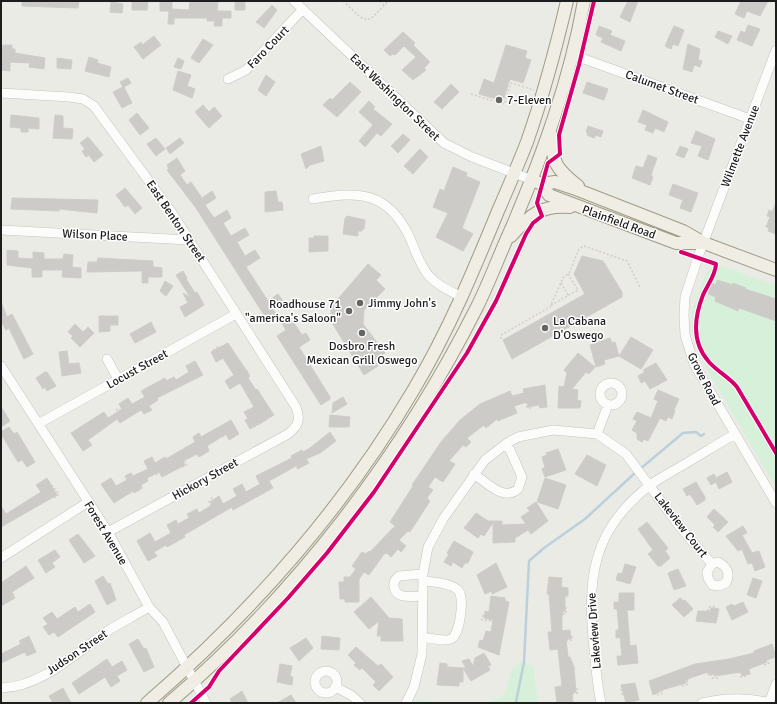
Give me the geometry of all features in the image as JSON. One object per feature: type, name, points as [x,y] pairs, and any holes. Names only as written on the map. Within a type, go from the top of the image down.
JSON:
[{"type":"main road","points":[[147,703],[187,668],[241,616],[292,559],[356,478],[414,390],[462,297],[526,143],[540,101],[567,1]]},
{"type":"main road","points":[[169,703],[194,682],[237,640],[291,582],[369,484],[397,443],[440,373],[478,306],[506,241],[537,182],[573,55],[584,1]]},
{"type":"main road","points":[[551,131],[551,148],[555,163],[564,176],[589,194]]},
{"type":"main road","name":"Plainfield Road","points":[[537,182],[549,195],[676,243],[704,243]]},
{"type":"main road","name":"Plainfield Road","points":[[537,182],[555,182],[589,194],[683,231],[704,243],[776,270]]},
{"type":"main road","points":[[506,241],[528,218],[540,210],[557,206],[583,208]]},
{"type":"street","name":"East Washington Street","points":[[294,1],[444,143],[472,157],[537,182]]},
{"type":"street","name":"Faro Court","points":[[228,79],[246,70],[303,9]]},
{"type":"street","name":"Wilmette Avenue","points":[[704,243],[776,50]]},
{"type":"street","name":"Calumet Street","points":[[573,55],[750,119]]},
{"type":"street","name":"East Benton Street","points":[[1,93],[69,97],[83,99],[94,106],[170,210],[296,407],[299,415],[298,422]]},
{"type":"street","points":[[313,200],[335,195],[360,194],[377,200],[394,213],[404,225],[428,274],[438,284],[462,297]]},
{"type":"street","name":"Wilson Place","points":[[1,230],[189,240]]},
{"type":"street","name":"Grove Road","points":[[704,243],[685,297],[685,335],[694,364],[776,503]]},
{"type":"street","name":"Locust Street","points":[[38,424],[236,314]]},
{"type":"street","points":[[107,359],[118,379]]},
{"type":"street","name":"Forest Avenue","points":[[1,366],[108,532],[149,607],[163,622],[206,703]]},
{"type":"street","points":[[406,703],[418,675],[422,654],[423,578],[426,554],[436,531],[474,474],[485,460],[507,443],[531,433],[553,430],[596,434],[608,405]]},
{"type":"street","name":"Hickory Street","points":[[108,532],[288,434],[295,428],[298,422]]},
{"type":"street","name":"Lakeview Court","points":[[596,434],[626,454],[642,473],[680,527],[712,564]]},
{"type":"street","name":"Lakeview Drive","points":[[601,703],[591,608],[592,580],[597,557],[609,530],[626,507],[650,485],[735,434]]},
{"type":"street","points":[[474,474],[498,492],[505,494],[516,491],[521,483],[522,477],[507,443]]},
{"type":"street","points":[[1,558],[88,502]]},
{"type":"street","points":[[423,596],[400,595],[396,592],[393,586],[394,582],[399,576],[423,578],[454,588],[460,592],[462,598],[458,629],[455,636],[449,639],[423,638]]},
{"type":"street","name":"Judson Street","points":[[1,688],[9,688],[47,673],[111,629],[149,607]]},
{"type":"street","points":[[702,703],[714,700],[741,699],[770,703],[776,684]]},
{"type":"street","points":[[336,687],[351,695],[360,703]]},
{"type":"path","points":[[342,1],[365,20],[371,18],[388,1]]},
{"type":"path","points":[[346,5],[350,1]]},
{"type":"path","points":[[380,1],[385,5]]},
{"type":"path","points":[[471,94],[504,104],[511,83],[536,90]]},
{"type":"path","points":[[501,339],[501,335],[550,308],[564,276],[568,274],[579,249],[585,246],[627,261],[640,287]]},
{"type":"path","points":[[551,305],[578,290],[568,274]]},
{"type":"path","points":[[561,283],[568,296]]},
{"type":"path","points":[[213,350],[220,347]]},
{"type":"path","points":[[244,367],[249,373]]},
{"type":"path","points":[[526,402],[527,408],[532,408]]},
{"type":"path","points":[[116,410],[120,410]]},
{"type":"path","points":[[254,427],[268,419]]},
{"type":"path","points":[[182,467],[187,465],[185,460]]},
{"type":"path","points":[[50,482],[59,494],[54,498]]},
{"type":"path","points":[[211,506],[209,502],[213,496]]},
{"type":"path","points":[[563,614],[566,614],[566,607]]},
{"type":"path","points":[[708,611],[709,607],[715,607]]},
{"type":"path","points":[[482,614],[482,620],[493,621]]},
{"type":"path","points":[[566,640],[572,640],[572,634]]},
{"type":"path","points":[[764,665],[769,663],[768,660]]},
{"type":"path","points":[[572,664],[574,671]]},
{"type":"path","points":[[740,672],[741,677],[746,676]]},
{"type":"path","points":[[711,674],[712,678],[718,678]]},
{"type":"path","points":[[682,686],[688,684],[687,680]]},
{"type":"path","points":[[572,694],[577,693],[576,687]]},
{"type":"path","points":[[621,689],[622,695],[623,694]]},
{"type":"path","points":[[656,695],[663,693],[663,691]]},
{"type":"green space","points":[[721,266],[776,285],[776,488],[705,366],[692,333],[691,312],[707,272],[713,267]]},
{"type":"green space","points":[[522,661],[533,666],[538,703],[487,703],[504,696],[512,668]]},
{"type":"green space","points":[[413,700],[458,703],[411,703]]},
{"type":"building","points":[[22,1],[79,1],[78,8],[22,6]]},
{"type":"building","points":[[132,1],[148,1],[147,10],[132,10]]},
{"type":"building","points":[[160,1],[172,1],[172,9],[189,10],[190,1],[218,1],[217,11],[231,11],[231,18],[222,18],[222,26],[214,26],[215,21],[207,21],[207,18],[174,18],[174,24],[168,24],[169,11],[160,11]]},
{"type":"building","points":[[235,1],[245,1],[245,10],[235,10]]},
{"type":"building","points":[[628,1],[638,1],[630,22],[620,17]]},
{"type":"building","points":[[741,1],[768,1],[760,16],[747,11],[744,18],[735,14]]},
{"type":"building","points":[[111,2],[123,4],[122,13],[110,12]]},
{"type":"building","points":[[272,5],[277,10],[264,28],[256,22]]},
{"type":"building","points":[[748,25],[760,29],[752,46],[737,40],[741,31],[745,33]]},
{"type":"building","points":[[599,26],[612,31],[610,35],[625,41],[621,51],[601,42],[603,38],[596,35]]},
{"type":"building","points":[[674,26],[684,30],[678,46],[673,44],[671,49],[665,46]]},
{"type":"building","points":[[718,31],[732,36],[728,44],[715,37]]},
{"type":"building","points":[[403,32],[415,43],[413,45],[430,62],[424,68],[426,70],[413,80],[402,70],[416,57],[404,46],[395,55],[393,54],[390,56],[384,50]]},
{"type":"building","points":[[154,36],[161,45],[143,59],[134,47],[141,42],[142,45]]},
{"type":"building","points":[[203,39],[213,45],[199,63],[191,58]]},
{"type":"building","points":[[688,44],[700,49],[698,60],[702,61],[700,67],[694,65],[692,72],[683,69]]},
{"type":"building","points":[[3,45],[12,45],[12,49],[15,49],[15,53],[45,58],[44,69],[29,67],[30,63],[10,62],[10,71],[1,70]]},
{"type":"building","points":[[506,45],[527,51],[525,58],[531,60],[523,83],[510,79],[503,101],[479,94],[484,79],[494,83]]},
{"type":"building","points":[[89,57],[98,60],[97,63],[111,67],[109,77],[85,71]]},
{"type":"building","points":[[57,58],[72,60],[71,69],[57,68]]},
{"type":"building","points":[[178,58],[184,61],[181,69],[174,67]]},
{"type":"building","points":[[178,71],[191,75],[187,86],[195,89],[192,98],[173,90]]},
{"type":"building","points":[[266,75],[275,82],[266,96],[258,90]]},
{"type":"building","points":[[128,78],[131,83],[124,87],[132,103],[122,108],[113,92],[123,87],[120,82]]},
{"type":"building","points":[[350,82],[361,92],[337,117],[323,105],[330,98],[332,100]]},
{"type":"building","points":[[587,82],[608,89],[604,100],[583,93]]},
{"type":"building","points":[[451,84],[459,92],[442,109],[434,102]]},
{"type":"building","points":[[369,101],[375,107],[373,109],[392,124],[381,136],[377,133],[365,147],[359,141],[373,125],[359,112]]},
{"type":"building","points":[[203,105],[209,112],[214,107],[222,116],[209,128],[195,112]]},
{"type":"building","points":[[643,110],[668,122],[664,132],[655,128],[653,133],[645,130],[647,125],[638,122]]},
{"type":"building","points":[[137,113],[149,128],[140,135],[129,120]]},
{"type":"building","points":[[11,115],[39,118],[39,129],[28,128],[28,132],[21,132],[21,128],[10,127]]},
{"type":"building","points":[[55,115],[63,116],[63,128],[73,129],[72,139],[53,138]]},
{"type":"building","points":[[588,126],[603,131],[601,137],[596,135],[594,138],[587,135],[588,133],[586,132]]},
{"type":"building","points":[[696,131],[715,139],[708,160],[698,156],[702,146],[691,143]]},
{"type":"building","points":[[403,134],[410,140],[398,153],[391,146]]},
{"type":"building","points":[[88,137],[103,155],[94,162],[89,155],[86,157],[82,151],[85,149],[80,143]]},
{"type":"building","points":[[156,138],[165,149],[156,156],[147,144]]},
{"type":"building","points":[[180,138],[184,143],[170,154],[166,148]]},
{"type":"building","points":[[321,146],[324,161],[310,165],[306,169],[301,154]]},
{"type":"building","points":[[680,146],[688,149],[684,158],[676,155]]},
{"type":"building","points":[[420,149],[428,157],[413,174],[404,166]]},
{"type":"building","points":[[648,155],[657,158],[652,172],[651,176],[653,177],[650,185],[632,178],[636,166],[643,168]]},
{"type":"building","points":[[177,158],[185,171],[180,175],[187,185],[191,182],[202,198],[212,191],[216,198],[205,205],[214,218],[227,210],[231,218],[223,223],[231,236],[245,228],[249,235],[237,242],[245,256],[255,250],[260,258],[246,267],[268,301],[278,294],[283,301],[272,308],[278,317],[269,323],[196,208],[167,170],[169,169],[167,165]]},
{"type":"building","points":[[453,167],[467,173],[466,176],[480,182],[462,228],[473,234],[463,251],[436,237],[448,213],[433,207],[440,189],[444,191]]},
{"type":"building","points":[[673,184],[698,193],[691,212],[680,208],[683,200],[669,195]]},
{"type":"building","points":[[125,188],[142,208],[135,214],[128,205],[125,207],[116,195]]},
{"type":"building","points":[[276,191],[278,202],[282,202],[283,210],[265,212],[265,192]]},
{"type":"building","points":[[12,198],[98,200],[97,213],[59,209],[59,211],[11,209]]},
{"type":"building","points":[[776,203],[776,234],[768,231],[769,228],[766,227],[770,217],[767,216],[769,210],[772,212]]},
{"type":"building","points":[[347,216],[365,220],[364,229],[362,229],[362,231],[358,231],[358,236],[343,234],[345,218]]},
{"type":"building","points":[[314,236],[328,236],[328,251],[309,252],[309,238],[314,238]]},
{"type":"building","points":[[7,250],[18,251],[18,258],[33,259],[33,252],[44,253],[44,259],[63,259],[64,254],[73,255],[72,267],[81,268],[81,278],[62,277],[63,270],[42,270],[42,277],[32,277],[32,268],[7,265]]},
{"type":"building","points":[[582,256],[603,261],[622,292],[622,297],[512,359],[503,340],[585,294],[574,274]]},
{"type":"building","points":[[98,258],[153,261],[153,267],[162,268],[162,277],[148,277],[148,283],[142,283],[142,271],[87,272],[88,262],[97,262]]},
{"type":"building","points":[[368,264],[381,275],[376,280],[385,289],[364,310],[363,324],[385,353],[374,360],[378,366],[364,375],[331,321],[331,307]]},
{"type":"building","points":[[183,271],[187,278],[186,279],[195,293],[197,292],[204,305],[185,317],[180,307],[188,303],[183,293],[190,297],[176,275]]},
{"type":"building","points":[[717,280],[733,285],[733,283],[746,288],[745,289],[776,299],[776,321],[739,308],[738,311],[715,301],[716,297],[708,294],[712,283],[716,285]]},
{"type":"building","points":[[165,281],[173,286],[166,296],[160,291]]},
{"type":"building","points":[[1,302],[7,317],[12,314],[33,354],[24,359],[9,328],[6,330],[1,321]]},
{"type":"building","points":[[99,316],[118,316],[118,325],[110,325],[110,331],[99,332]]},
{"type":"building","points":[[290,317],[302,335],[306,333],[310,340],[299,347],[330,397],[330,399],[321,405],[277,336],[286,330],[281,322]]},
{"type":"building","points":[[151,322],[156,332],[135,343],[130,334]]},
{"type":"building","points":[[75,324],[83,332],[88,327],[94,333],[80,347],[71,338],[73,336],[68,332]]},
{"type":"building","points":[[631,337],[653,350],[641,369],[619,356]]},
{"type":"building","points":[[610,338],[612,343],[615,342],[619,356],[604,360],[605,364],[596,367],[590,345]]},
{"type":"building","points":[[228,343],[250,376],[248,378],[274,415],[250,429],[245,420],[248,419],[244,412],[254,407],[240,383],[230,389],[225,381],[234,375],[223,358],[216,362],[211,352]]},
{"type":"building","points":[[67,351],[69,364],[79,363],[81,373],[62,376],[59,352]]},
{"type":"building","points":[[578,353],[595,367],[589,374],[586,372],[572,389],[578,390],[577,400],[581,401],[580,408],[558,408],[559,386],[564,387],[567,373],[564,370]]},
{"type":"building","points":[[195,361],[203,375],[157,398],[158,400],[149,406],[152,410],[144,414],[141,410],[120,423],[117,419],[88,440],[92,445],[83,451],[71,433],[104,412],[108,418],[122,409],[119,404],[128,398],[132,404],[145,397],[141,391],[165,378],[166,381],[174,377],[176,380],[189,372],[186,366]]},
{"type":"building","points":[[656,363],[667,380],[650,389],[645,381],[641,383],[638,376],[645,372],[643,370]]},
{"type":"building","points":[[47,372],[56,386],[47,391],[45,387],[43,389],[36,378]]},
{"type":"building","points":[[545,385],[547,407],[540,408],[539,405],[528,407],[527,402],[514,406],[517,413],[498,421],[497,419],[486,428],[484,425],[467,438],[471,442],[466,447],[463,445],[449,461],[455,464],[443,482],[435,477],[428,487],[433,490],[427,498],[430,501],[410,532],[408,531],[399,540],[406,546],[401,552],[398,549],[391,557],[387,553],[384,554],[369,575],[364,572],[359,579],[359,602],[345,602],[345,599],[340,599],[339,582],[344,582],[344,577],[350,577],[356,569],[352,566],[362,552],[366,554],[369,551],[370,552],[395,526],[390,522],[413,486],[412,485],[441,442],[460,420],[480,404],[510,391],[512,396],[524,393],[523,389]]},
{"type":"building","points":[[658,390],[679,399],[672,419],[668,417],[666,421],[660,418],[648,441],[644,439],[642,442],[637,439],[637,433],[632,430],[637,421],[633,419],[637,412],[651,418],[658,401],[654,399]]},
{"type":"building","points":[[343,397],[347,404],[332,413],[333,403]]},
{"type":"building","points":[[1,407],[10,421],[1,427]]},
{"type":"building","points":[[330,415],[350,417],[349,427],[329,427]]},
{"type":"building","points":[[231,420],[239,434],[229,440],[226,434],[207,446],[209,451],[199,457],[197,454],[183,461],[185,465],[162,477],[159,472],[147,478],[148,481],[141,485],[142,488],[134,493],[133,491],[114,503],[101,484],[111,478],[116,486],[127,480],[125,476],[131,473],[133,476],[148,469],[144,461],[152,457],[155,463],[165,457],[166,459],[195,442],[193,437],[199,433],[201,437]]},
{"type":"building","points":[[9,427],[14,434],[17,432],[35,462],[27,467],[22,460],[18,462],[1,434],[1,432]]},
{"type":"building","points":[[330,432],[336,441],[320,453],[306,459],[309,463],[298,469],[296,466],[269,481],[273,488],[233,510],[232,507],[184,535],[185,537],[154,552],[157,556],[148,561],[137,541],[150,533],[155,542],[171,533],[167,525],[176,520],[178,524],[189,518],[187,514],[197,509],[199,513],[212,505],[210,502],[219,496],[223,504],[237,496],[233,489],[242,484],[246,492],[260,484],[256,476],[292,458],[291,456],[302,450],[303,452],[310,448]]},
{"type":"building","points":[[558,449],[566,470],[545,477],[542,469],[545,467],[542,457],[547,455],[546,453]]},
{"type":"building","points":[[587,455],[606,465],[597,486],[575,474]]},
{"type":"building","points":[[727,472],[732,482],[719,489],[716,482],[711,485],[707,478],[714,474],[716,478]]},
{"type":"building","points":[[47,478],[57,495],[1,527],[1,506],[6,514],[41,492],[36,485]]},
{"type":"building","points":[[545,478],[566,485],[558,509],[537,502]]},
{"type":"building","points":[[696,482],[705,497],[705,500],[697,505],[690,494],[687,496],[683,489]]},
{"type":"building","points":[[536,502],[548,521],[531,534],[528,530],[515,538],[515,542],[493,543],[493,523],[484,536],[481,534],[478,538],[464,528],[476,513],[488,521],[502,521],[502,525],[526,524],[521,517],[530,511],[527,508]]},
{"type":"building","points":[[714,509],[728,522],[718,532],[713,527],[715,525],[707,517]]},
{"type":"building","points":[[647,522],[668,548],[665,551],[670,558],[661,566],[658,566],[648,554],[653,550],[638,529]]},
{"type":"building","points":[[743,526],[747,533],[742,535],[752,553],[759,551],[765,567],[755,571],[752,563],[748,564],[742,549],[738,551],[726,536]]},
{"type":"building","points":[[78,534],[95,556],[84,563],[69,540]]},
{"type":"building","points":[[454,541],[473,552],[468,563],[465,563],[462,568],[453,562],[451,566],[444,562]]},
{"type":"building","points":[[55,550],[60,557],[52,563],[55,567],[46,573],[38,560]]},
{"type":"building","points":[[496,563],[507,587],[492,594],[492,591],[485,594],[477,575]]},
{"type":"building","points":[[625,564],[636,567],[630,584],[616,580],[618,573],[622,574]]},
{"type":"building","points":[[26,566],[34,578],[12,592],[15,598],[1,606],[1,583]]},
{"type":"building","points":[[678,569],[686,586],[674,590],[668,573]]},
{"type":"building","points":[[103,576],[108,584],[110,583],[116,600],[107,605],[95,581]]},
{"type":"building","points":[[549,577],[562,578],[561,587],[568,588],[568,596],[565,596],[565,611],[563,612],[562,616],[562,631],[570,630],[571,639],[566,639],[568,657],[570,657],[574,667],[576,692],[572,693],[573,702],[557,703],[555,687],[562,686],[558,649],[550,650],[548,632],[552,632],[549,594],[547,594]]},
{"type":"building","points":[[753,578],[762,581],[756,598],[747,595]]},
{"type":"building","points":[[619,593],[634,593],[634,610],[627,610],[630,646],[636,645],[638,663],[618,665],[617,656],[622,656],[620,637],[616,638],[616,630],[619,630],[617,609],[614,609],[614,602],[619,602]]},
{"type":"building","points":[[491,596],[505,598],[505,601],[509,602],[499,655],[478,647],[480,640],[483,641],[486,631],[491,632],[493,620],[484,618],[485,611],[489,612]]},
{"type":"building","points":[[371,597],[389,618],[402,619],[403,641],[381,641],[381,636],[377,636],[379,621],[369,629],[354,612]]},
{"type":"building","points":[[680,598],[684,601],[685,600],[693,609],[684,617],[672,605]]},
{"type":"building","points":[[743,602],[748,612],[732,620],[726,607],[732,604],[734,606]]},
{"type":"building","points":[[90,604],[95,612],[58,637],[54,632],[49,635],[43,627],[48,624],[43,618],[52,612],[57,619],[75,607],[78,612]]},
{"type":"building","points":[[711,608],[719,609],[716,623],[696,621],[698,611],[710,611]]},
{"type":"building","points":[[29,636],[36,652],[27,656],[25,652],[1,663],[1,654],[21,644],[19,641]]},
{"type":"building","points":[[322,636],[340,638],[339,650],[321,649]]},
{"type":"building","points":[[306,638],[313,648],[299,661],[290,648]]},
{"type":"building","points":[[138,639],[144,649],[146,648],[154,667],[144,672],[129,644]]},
{"type":"building","points":[[772,644],[776,657],[766,660],[767,662],[749,669],[750,674],[742,676],[741,672],[714,676],[714,674],[708,675],[708,672],[690,678],[685,681],[686,683],[665,689],[653,695],[649,681],[695,664],[729,659],[754,653],[754,651]]},
{"type":"building","points":[[356,647],[378,666],[381,664],[393,677],[379,691],[373,685],[376,682],[362,668],[360,670],[354,665],[356,663],[348,655]]},
{"type":"building","points":[[484,653],[491,665],[488,666],[490,670],[471,681],[463,668],[466,668],[462,661],[469,659],[473,666],[475,658]]},
{"type":"building","points":[[107,659],[112,667],[122,661],[127,670],[117,676],[120,681],[111,687],[105,677],[79,694],[72,683]]},
{"type":"building","points":[[440,663],[447,664],[447,667],[463,668],[463,682],[459,682],[459,686],[437,685]]},
{"type":"building","points":[[280,664],[292,666],[290,676],[293,677],[292,685],[277,682]]},
{"type":"building","points":[[635,683],[639,700],[626,703],[621,685]]},
{"type":"building","points":[[63,688],[71,703],[53,703],[49,696]]},
{"type":"building","points":[[242,691],[248,703],[232,703],[230,699]]},
{"type":"building","points":[[291,695],[296,703],[277,703]]},
{"type":"waterway","points":[[640,469],[683,433],[696,432],[701,436],[704,434]]},
{"type":"waterway","points":[[516,702],[524,662],[529,561],[544,548],[585,519],[636,472]]},
{"type":"cycle path","points":[[191,703],[209,687],[219,671],[288,598],[327,553],[374,492],[467,353],[496,301],[526,234],[533,223],[542,216],[537,203],[548,163],[560,154],[559,135],[579,65],[594,1]]},
{"type":"cycle path","points":[[681,252],[716,264],[715,272],[703,295],[696,321],[699,346],[709,362],[731,380],[737,387],[776,453]]},
{"type":"place","name":"7-Eleven","points":[[499,100]]},
{"type":"place","name":"Jimmy John's","points":[[360,303]]},
{"type":"place","name":"Roadhouse 71 \"america's Saloon\"","points":[[349,311]]},
{"type":"place","name":"La Cabana D'Oswego","points":[[545,328]]},
{"type":"place","name":"Dosbro Fresh Mexican Grill Oswego","points":[[362,333]]}]
